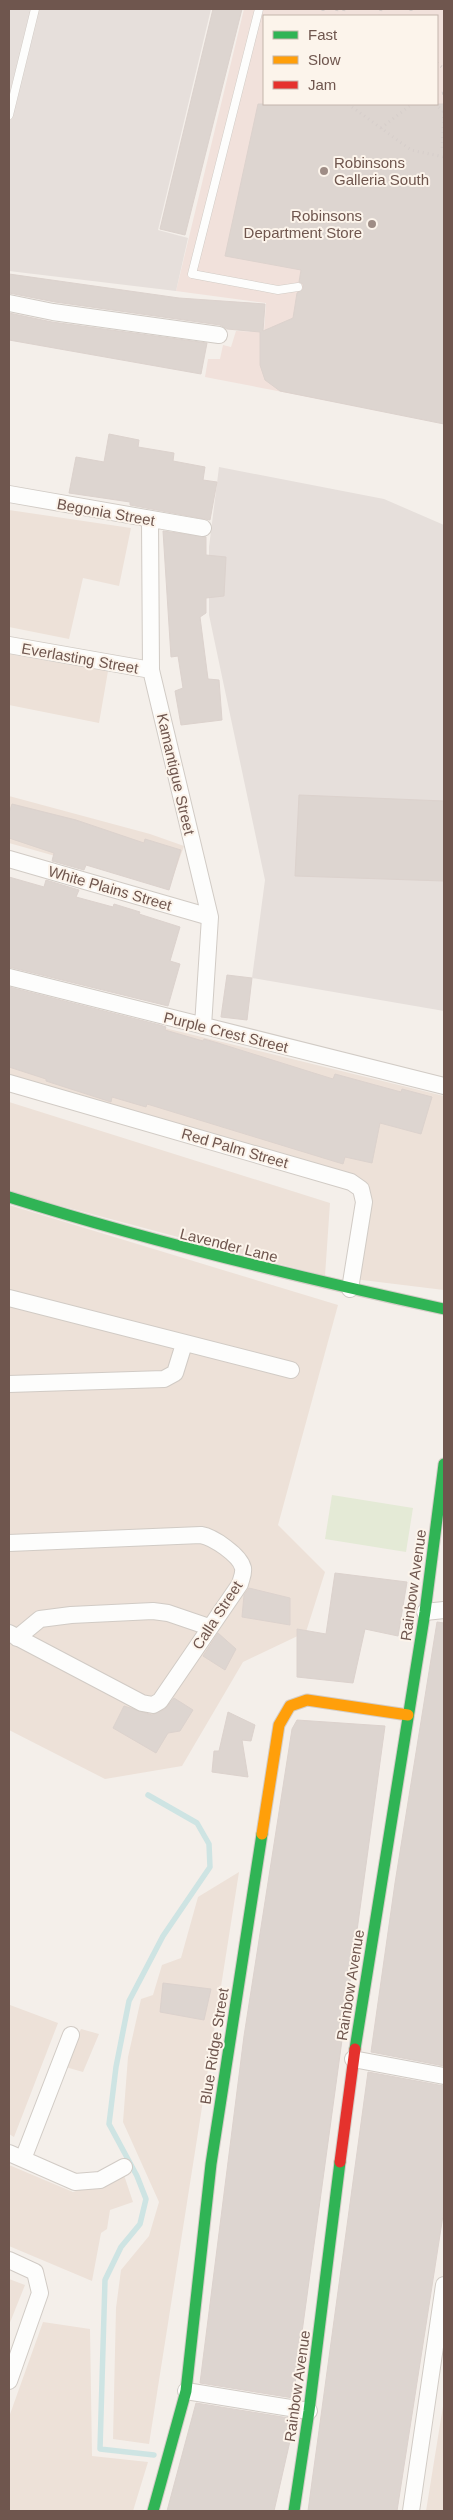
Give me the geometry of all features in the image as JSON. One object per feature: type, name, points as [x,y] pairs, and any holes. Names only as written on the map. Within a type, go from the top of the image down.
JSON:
[{"type":"street","points":[[9,303],[53,312],[219,336]]},
{"type":"street","name":"Begonia Street","points":[[9,494],[150,521],[203,528]]},
{"type":"street","name":"Kamantigue Street","points":[[150,521],[151,670],[210,917],[203,1026]]},
{"type":"street","name":"Everlasting Street","points":[[9,645],[151,670]]},
{"type":"street","name":"White Plains Street","points":[[9,859],[210,917]]},
{"type":"street","name":"Purple Crest Street","points":[[9,977],[444,1086]]},
{"type":"street","name":"Red Palm Street","points":[[9,1083],[351,1182],[361,1189],[364,1202],[350,1289]]},
{"type":"street","name":"Lavender Lane","points":[[9,1197],[119,1232],[350,1289],[444,1309]]},
{"type":"street","points":[[9,1298],[291,1370]]},
{"type":"street","points":[[9,1384],[164,1379],[175,1373],[184,1344]]},
{"type":"street","name":"Rainbow Avenue","points":[[294,2511],[309,2411],[354,2059],[425,1612],[442,1497],[444,1464]]},
{"type":"street","name":"Calla Street","points":[[9,1543],[201,1534],[211,1536],[241,1564],[243,1574],[240,1584],[160,1701],[153,1705],[142,1703],[13,1635]]},
{"type":"street","points":[[425,1612],[444,1610]]},
{"type":"street","points":[[13,1635],[40,1619],[71,1615],[153,1611],[168,1613],[209,1627]]},
{"type":"street","name":"Blue Ridge Street","points":[[154,2511],[186,2391],[210,2164],[279,1725],[290,1706],[307,1700],[408,1715]]},
{"type":"street","points":[[71,2035],[16,2156],[75,2182],[100,2180],[124,2167]]},
{"type":"street","points":[[354,2059],[444,2076]]},
{"type":"street","points":[[9,2260],[36,2272],[40,2293],[9,2381]]},
{"type":"street","points":[[411,2511],[444,2285]]},
{"type":"street","points":[[186,2391],[309,2411]]},
{"type":"lane","points":[[9,115],[35,9]]},
{"type":"lane","points":[[259,9],[192,274],[278,290],[298,287]]},
{"type":"path","points":[[349,105],[411,150],[444,157]]},
{"type":"path","points":[[381,128],[411,105]]},
{"type":"path","points":[[444,112],[442,150],[444,150]]},
{"type":"shaded area","points":[[9,9],[211,9],[158,230],[188,238],[176,291],[9,271]]},
{"type":"shaded area","name":"Robinsons Galleria South","points":[[244,9],[444,9],[444,423],[205,377],[208,359],[220,359],[223,345],[231,347],[236,331],[264,332],[266,303],[176,291]]},
{"type":"shaded area","points":[[219,467],[384,499],[444,525],[444,1011],[252,978],[265,880],[209,615],[209,547]]},
{"type":"shaded area","points":[[9,510],[131,528],[119,586],[83,578],[69,639],[9,627]]},
{"type":"shaded area","points":[[9,654],[108,671],[99,723],[9,705]]},
{"type":"shaded area","points":[[9,796],[150,834],[184,846],[169,888],[9,843]]},
{"type":"shaded area","points":[[9,990],[444,1096],[444,1290],[354,1279],[362,1188],[9,1078]]},
{"type":"shaded area","points":[[9,1102],[330,1203],[325,1276],[9,1192]]},
{"type":"shaded area","points":[[9,1205],[338,1305],[278,1525],[325,1572],[306,1632],[243,1662],[182,1766],[105,1779],[9,1730]]},
{"type":"shaded area","points":[[239,1872],[149,2444],[113,2439],[116,2308],[121,2270],[149,2236],[159,2202],[123,2122],[128,2057],[141,1999],[153,1995],[162,1965],[181,1958],[198,1897]]},
{"type":"shaded area","points":[[10,2005],[58,2023],[14,2137],[9,2134]]},
{"type":"shaded area","points":[[81,2029],[99,2034],[83,2072],[62,2066]]},
{"type":"shaded area","points":[[9,2165],[73,2192],[124,2175],[133,2202],[110,2210],[107,2229],[101,2233],[92,2281],[9,2246]]},
{"type":"shaded area","points":[[9,2279],[25,2285],[9,2325]]},
{"type":"shaded area","points":[[43,2322],[90,2329],[92,2456],[148,2462],[133,2511],[9,2511],[9,2417]]},
{"type":"shaded area","points":[[444,2400],[444,2511],[426,2511]]},
{"type":"green space","points":[[332,1495],[413,1508],[406,1552],[325,1539]]},
{"type":"building","points":[[213,9],[242,9],[185,235],[160,229]]},
{"type":"building","name":"Robinsons Galleria South","points":[[258,104],[444,104],[444,424],[280,391],[265,380],[260,365],[260,332],[227,329],[220,325],[55,302],[9,293],[9,274],[179,298],[265,304],[263,331],[293,318],[297,293],[303,289],[303,284],[299,282],[301,270],[225,256]]},
{"type":"building","points":[[9,313],[52,322],[207,343],[201,374],[9,340]]},
{"type":"building","points":[[109,434],[139,440],[138,447],[174,453],[173,461],[205,467],[203,480],[217,482],[210,520],[130,505],[130,502],[69,493],[76,457],[104,462]]},
{"type":"building","points":[[163,531],[206,537],[206,555],[226,557],[224,596],[206,598],[206,613],[200,617],[208,679],[219,680],[222,720],[181,725],[175,691],[183,688],[178,656],[171,657]]},
{"type":"building","points":[[299,795],[444,801],[444,881],[295,876]]},
{"type":"building","points":[[12,804],[76,820],[144,843],[145,839],[181,850],[169,890],[86,865],[84,870],[52,861],[54,853],[9,838],[9,813]]},
{"type":"building","points":[[9,877],[44,887],[46,880],[79,890],[76,897],[113,907],[114,904],[180,927],[170,961],[180,964],[168,1006],[9,967]]},
{"type":"building","points":[[227,975],[252,978],[247,1020],[221,1017]]},
{"type":"building","points":[[9,987],[160,1025],[166,1027],[165,1030],[203,1041],[204,1039],[218,1043],[333,1079],[335,1074],[401,1092],[402,1089],[432,1097],[421,1134],[380,1123],[372,1163],[345,1157],[343,1164],[147,1104],[146,1107],[112,1097],[111,1102],[46,1081],[46,1079],[9,1067]]},
{"type":"building","points":[[335,1573],[407,1582],[398,1636],[365,1629],[353,1683],[297,1677],[297,1629],[326,1634]]},
{"type":"building","points":[[249,1588],[290,1598],[290,1625],[242,1617],[244,1595]]},
{"type":"building","points":[[437,1622],[444,1623],[444,2066],[371,2052],[395,1883]]},
{"type":"building","points":[[218,1633],[236,1649],[225,1670],[203,1656]]},
{"type":"building","points":[[174,1698],[193,1710],[180,1731],[168,1733],[156,1753],[113,1728],[124,1706],[152,1715],[165,1709]]},
{"type":"building","points":[[228,1712],[255,1725],[251,1741],[242,1740],[248,1777],[212,1772],[214,1751],[219,1751]]},
{"type":"building","points":[[297,1720],[385,1726],[293,2398],[200,2383],[244,2036],[292,1729]]},
{"type":"building","points":[[163,1983],[211,1989],[204,2020],[160,2012]]},
{"type":"building","points":[[368,2072],[444,2086],[444,2209],[397,2511],[308,2511]]},
{"type":"building","points":[[196,2403],[295,2419],[274,2511],[167,2511]]},
{"type":"waterway","points":[[148,1795],[197,1823],[209,1844],[210,1867],[163,1936],[129,2001],[116,2067],[109,2124],[137,2176],[146,2199],[140,2224],[121,2247],[105,2280],[100,2449],[154,2455]]},
{"type":"traffic: fast","points":[[9,1197],[225,1258],[444,1309]]},
{"type":"traffic: fast","points":[[355,2049],[425,1612],[444,1464]]},
{"type":"traffic: fast","points":[[153,2511],[186,2391],[211,2164],[262,1834]]},
{"type":"traffic: fast","points":[[294,2511],[309,2411],[340,2162]]},
{"type":"traffic: slow","points":[[262,1834],[279,1725],[290,1706],[307,1700],[408,1715]]},
{"type":"traffic: jam","points":[[340,2162],[355,2049]]},
{"type":"place","name":"Robinsons Galleria South","points":[[324,171]]},
{"type":"place","name":"Robinsons Department Store","points":[[372,224]]}]
